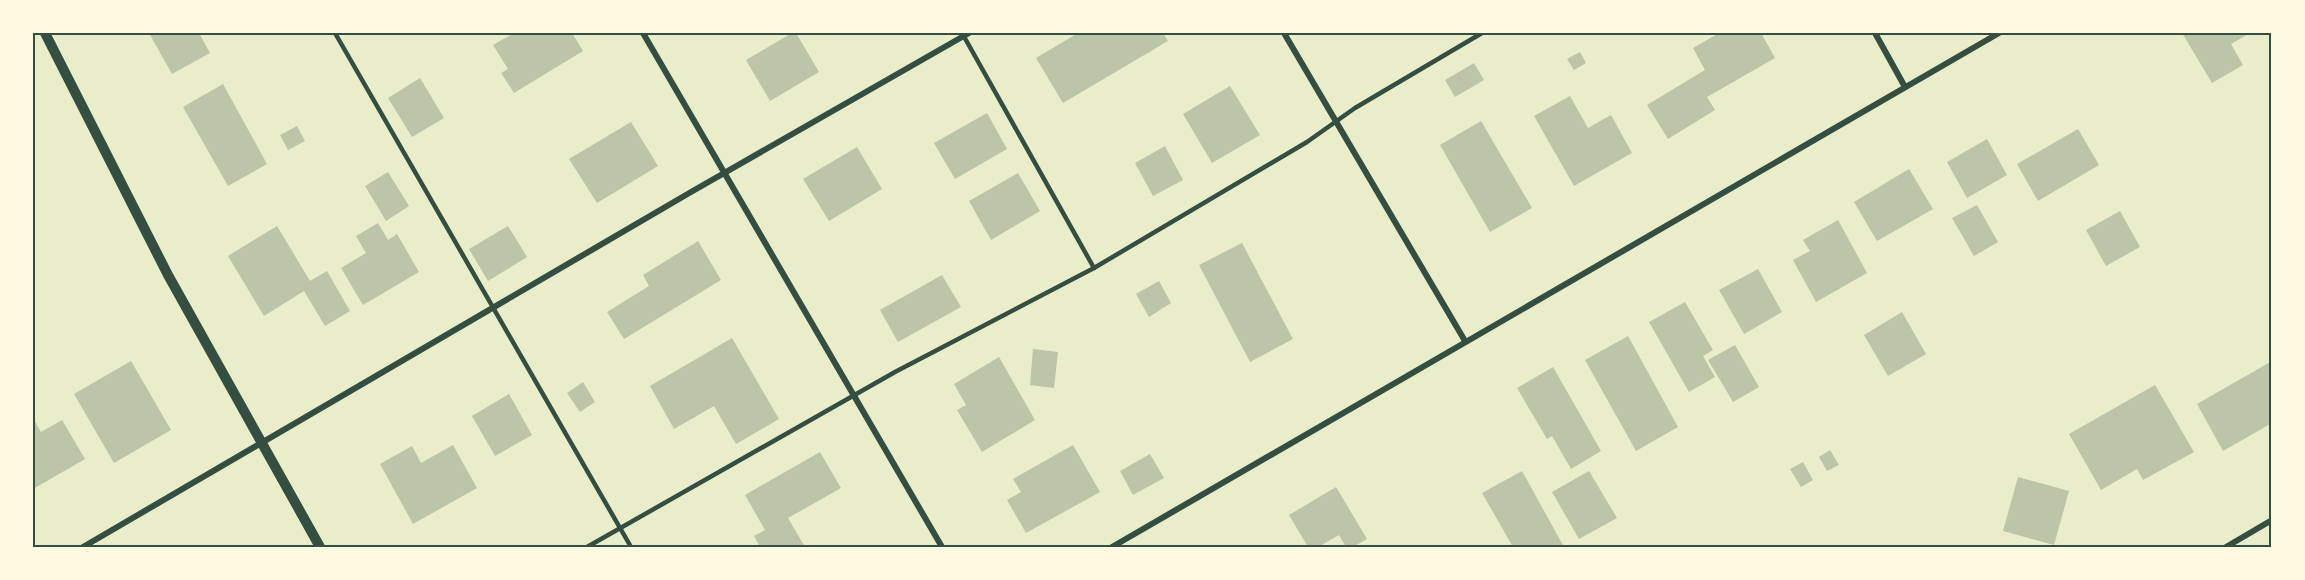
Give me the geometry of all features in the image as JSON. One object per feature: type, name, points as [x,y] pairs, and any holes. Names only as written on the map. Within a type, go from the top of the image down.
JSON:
[{"type":"street","points":[[45,33],[168,275],[320,547]]},
{"type":"street","points":[[644,33],[942,547]]},
{"type":"street","points":[[1284,33],[1465,341]]},
{"type":"street","points":[[1875,33],[1905,87]]},
{"type":"street","points":[[1112,547],[1999,33]]},
{"type":"street","points":[[83,547],[965,34]]},
{"type":"street","points":[[2226,547],[2272,520]]},
{"type":"lane","points":[[336,33],[631,547]]},
{"type":"lane","points":[[587,547],[854,396],[1094,268],[1307,142],[1355,108],[1482,33]]},
{"type":"lane","points":[[965,34],[1094,268]]},
{"type":"building","points":[[149,33],[199,33],[210,53],[172,74]]},
{"type":"building","points":[[514,33],[572,33],[583,51],[514,93],[501,73],[508,69],[493,45]]},
{"type":"building","points":[[792,33],[796,33],[819,72],[770,101],[746,60]]},
{"type":"building","points":[[1078,33],[1163,33],[1168,41],[1063,103],[1036,58]]},
{"type":"building","points":[[1719,33],[1761,33],[1775,58],[1707,97],[1715,110],[1668,139],[1647,105],[1705,70],[1693,48]]},
{"type":"building","points":[[2182,33],[2250,33],[2231,44],[2243,65],[2212,83]]},
{"type":"building","points":[[1580,52],[1586,63],[1574,70],[1567,59]]},
{"type":"building","points":[[1474,63],[1484,80],[1455,97],[1445,80]]},
{"type":"building","points":[[420,78],[444,118],[412,137],[388,98]]},
{"type":"building","points":[[223,84],[267,164],[228,186],[183,107]]},
{"type":"building","points":[[1230,86],[1260,135],[1212,163],[1183,114]]},
{"type":"building","points":[[1570,96],[1588,128],[1611,115],[1632,153],[1574,186],[1534,116]]},
{"type":"building","points":[[987,113],[1007,149],[955,179],[934,143]]},
{"type":"building","points":[[1481,121],[1532,208],[1490,232],[1440,145]]},
{"type":"building","points":[[631,122],[658,166],[597,203],[569,159]]},
{"type":"building","points":[[297,126],[305,141],[288,150],[280,135]]},
{"type":"building","points":[[2078,129],[2099,165],[2038,201],[2017,164]]},
{"type":"building","points":[[1987,139],[2007,175],[1967,198],[1947,162]]},
{"type":"building","points":[[1165,146],[1183,180],[1153,196],[1135,163]]},
{"type":"building","points":[[857,147],[882,189],[829,221],[803,179]]},
{"type":"building","points":[[1909,169],[1933,209],[1877,241],[1854,202]]},
{"type":"building","points":[[388,172],[409,206],[386,221],[365,186]]},
{"type":"building","points":[[1018,173],[1040,211],[991,240],[969,201]]},
{"type":"building","points":[[1977,205],[1998,242],[1974,256],[1952,218]]},
{"type":"building","points":[[2120,211],[2140,247],[2106,266],[2086,230]]},
{"type":"building","points":[[1838,220],[1867,273],[1816,302],[1793,260],[1810,251],[1803,240]]},
{"type":"building","points":[[378,223],[388,240],[397,234],[419,272],[363,305],[341,268],[366,253],[356,236]]},
{"type":"building","points":[[277,226],[310,281],[327,271],[350,311],[325,326],[304,291],[264,316],[228,256]]},
{"type":"building","points":[[508,226],[527,257],[488,281],[469,249]]},
{"type":"building","points":[[698,241],[721,280],[624,339],[607,312],[649,286],[643,275]]},
{"type":"building","points":[[1242,243],[1293,339],[1250,362],[1199,265]]},
{"type":"building","points":[[1758,269],[1782,312],[1744,334],[1719,290]]},
{"type":"building","points":[[942,275],[961,307],[898,342],[880,310]]},
{"type":"building","points":[[1159,281],[1171,303],[1149,317],[1136,294]]},
{"type":"building","points":[[1685,302],[1713,350],[1703,356],[1715,377],[1689,392],[1649,322]]},
{"type":"building","points":[[1902,312],[1926,354],[1888,376],[1864,335]]},
{"type":"building","points":[[1628,336],[1678,427],[1636,451],[1585,360]]},
{"type":"building","points":[[732,338],[779,419],[736,444],[714,406],[674,429],[650,386]]},
{"type":"building","points":[[1735,345],[1759,387],[1733,402],[1708,360]]},
{"type":"building","points":[[1033,349],[1058,352],[1054,388],[1030,385]]},
{"type":"building","points":[[999,357],[1035,420],[982,452],[957,410],[966,405],[954,384]]},
{"type":"building","points":[[131,361],[171,430],[114,463],[74,394]]},
{"type":"building","points":[[2272,361],[2272,423],[2223,451],[2197,404]]},
{"type":"building","points":[[1553,367],[1601,451],[1571,469],[1552,436],[1547,439],[1517,388]]},
{"type":"building","points":[[583,382],[595,402],[580,412],[567,393]]},
{"type":"building","points":[[2155,385],[2194,452],[2143,480],[2137,469],[2101,490],[2069,434]]},
{"type":"building","points":[[509,394],[532,435],[495,456],[472,416]]},
{"type":"building","points":[[33,418],[41,432],[62,420],[85,459],[33,489]]},
{"type":"building","points":[[453,445],[477,488],[413,524],[380,464],[412,446],[421,463]]},
{"type":"building","points":[[1073,445],[1100,492],[1026,533],[1007,500],[1021,492],[1013,479]]},
{"type":"building","points":[[1830,450],[1839,465],[1827,471],[1819,457]]},
{"type":"building","points":[[820,452],[841,488],[788,518],[805,547],[760,547],[754,536],[765,530],[745,495]]},
{"type":"building","points":[[1150,454],[1164,478],[1133,495],[1120,471]]},
{"type":"building","points":[[1803,462],[1813,480],[1801,487],[1790,469]]},
{"type":"building","points":[[1522,471],[1564,547],[1513,547],[1482,493]]},
{"type":"building","points":[[1589,471],[1617,518],[1579,539],[1552,492]]},
{"type":"building","points":[[2018,477],[2069,491],[2054,545],[2003,531]]},
{"type":"building","points":[[1336,487],[1367,539],[1353,547],[1346,547],[1339,535],[1318,547],[1308,547],[1289,515]]}]
